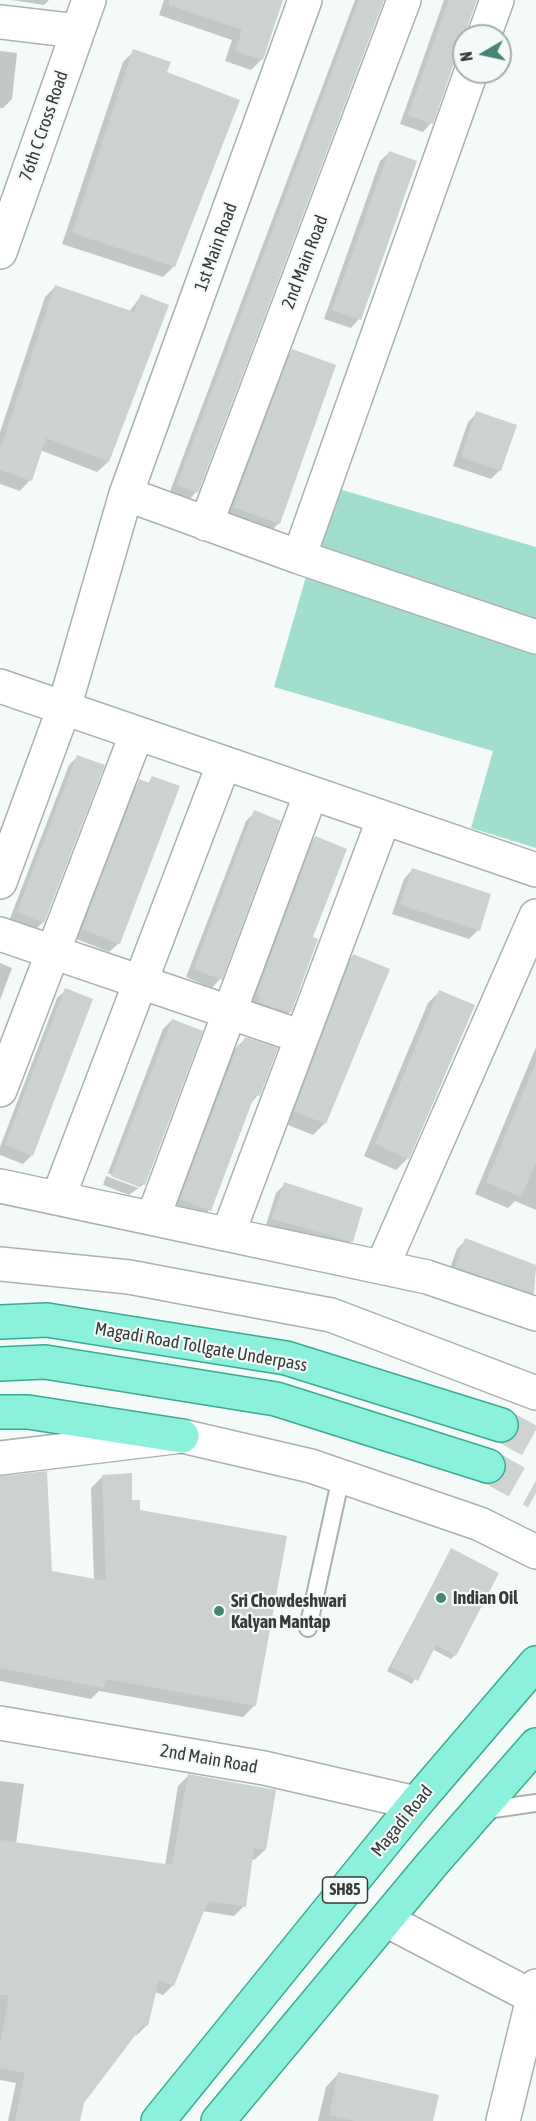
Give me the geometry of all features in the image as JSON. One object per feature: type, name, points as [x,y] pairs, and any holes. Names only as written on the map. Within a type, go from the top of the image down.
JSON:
[{"type":"main road","name":"Magadi Road Tollgate Underpass","points":[[0,1322],[47,1320],[286,1358],[501,1425]]},
{"type":"main road","points":[[0,1364],[45,1362],[276,1399],[488,1466]]},
{"type":"main road","points":[[0,1412],[28,1412],[182,1436]]},
{"type":"main road","name":"Magadi Road","points":[[158,2121],[416,1803],[536,1663]]},
{"type":"main road","name":"SH85","points":[[218,2121],[536,1745]]},
{"type":"street","name":"76th C Cross Road","points":[[2,236],[89,0]]},
{"type":"street","name":"1st Main Road","points":[[0,882],[64,708],[126,494],[305,0]]},
{"type":"street","name":"2nd Main Road","points":[[206,524],[404,0]]},
{"type":"street","points":[[488,24],[497,0]]},
{"type":"street","points":[[0,22],[77,31]]},
{"type":"street","points":[[299,557],[467,84]]},
{"type":"street","points":[[126,494],[299,557],[536,637]]},
{"type":"street","points":[[0,686],[536,870]]},
{"type":"street","points":[[0,1090],[137,733]]},
{"type":"street","points":[[58,1198],[224,763]]},
{"type":"street","points":[[153,1218],[311,793]]},
{"type":"street","points":[[228,1234],[384,818]]},
{"type":"street","points":[[382,1267],[536,916]]},
{"type":"street","points":[[0,934],[302,1036]]},
{"type":"street","points":[[0,1185],[427,1276],[536,1314]]},
{"type":"street","points":[[0,1264],[129,1277],[331,1315],[536,1393]]},
{"type":"street","points":[[0,1458],[182,1436],[311,1466],[480,1524],[536,1552]]},
{"type":"street","name":"2nd Main Road","points":[[0,1723],[104,1739],[209,1761],[264,1768],[416,1803]]},
{"type":"street","points":[[386,1920],[535,1992],[503,2121]]},
{"type":"lane","points":[[308,1628],[341,1477]]},
{"type":"lane","points":[[478,1812],[536,1803]]},
{"type":"green space","points":[[332,487],[536,547],[536,848],[471,828],[493,751],[274,687]]},
{"type":"building","points":[[169,0],[283,0],[263,60],[235,51],[242,30],[169,5]]},
{"type":"building","points":[[359,0],[384,0],[198,493],[177,485]]},
{"type":"building","points":[[449,0],[477,0],[468,24],[452,24],[452,69],[433,124],[408,115]]},
{"type":"building","points":[[133,49],[171,62],[167,72],[240,100],[175,267],[72,233]]},
{"type":"building","points":[[389,151],[417,161],[361,320],[332,310]]},
{"type":"building","points":[[55,285],[134,312],[141,294],[169,305],[109,462],[46,438],[32,481],[0,470],[0,451]]},
{"type":"building","points":[[292,349],[336,365],[280,524],[233,507]]},
{"type":"building","points":[[476,411],[517,425],[501,471],[461,457]]},
{"type":"building","points":[[77,755],[105,765],[44,923],[17,912]]},
{"type":"building","points":[[152,776],[180,786],[120,944],[82,929],[139,779],[149,783]]},
{"type":"building","points":[[254,810],[281,821],[222,980],[194,969]]},
{"type":"building","points":[[315,836],[347,849],[313,937],[318,939],[291,1013],[258,1002],[260,996],[257,993]]},
{"type":"building","points":[[412,868],[491,894],[480,931],[400,905]]},
{"type":"building","points":[[353,954],[390,969],[326,1124],[294,1111]]},
{"type":"building","points":[[65,988],[93,999],[33,1156],[5,1145]]},
{"type":"building","points":[[439,990],[475,1005],[409,1159],[375,1144]]},
{"type":"building","points":[[172,1019],[203,1031],[145,1185],[141,1183],[139,1187],[111,1176]]},
{"type":"building","points":[[245,1037],[278,1048],[260,1096],[255,1094],[211,1211],[180,1199],[238,1044],[241,1046]]},
{"type":"building","points":[[536,1062],[536,1162],[521,1197],[486,1182]]},
{"type":"building","points":[[284,1182],[363,1208],[353,1242],[272,1219]]},
{"type":"building","points":[[465,1238],[536,1265],[534,1294],[455,1267]]},
{"type":"building","points":[[47,1471],[52,1571],[106,1581],[102,1475],[132,1473],[132,1500],[140,1500],[140,1510],[287,1536],[256,1706],[106,1679],[104,1688],[0,1668],[0,1476]]},
{"type":"building","points":[[451,1548],[499,1573],[456,1656],[436,1645],[418,1681],[391,1667]]},
{"type":"building","points":[[188,1774],[276,1790],[266,1850],[254,1848],[246,1907],[208,1901],[174,1986],[159,1980],[148,2026],[143,2025],[84,2103],[80,2121],[15,2121],[25,2073],[0,2068],[0,2044],[9,1995],[0,1995],[0,1840],[172,1865]]},
{"type":"building","points":[[338,2072],[439,2095],[433,2121],[355,2121],[329,2115]]},
{"type":"tunnel","points":[[501,1425],[536,1444]]},
{"type":"tunnel","points":[[488,1466],[536,1493]]},
{"type":"place","name":"Indian Oil","points":[[441,1598]]},
{"type":"place","name":"Sri Chowdeshwari Kalyan Mantap","points":[[219,1611]]}]
